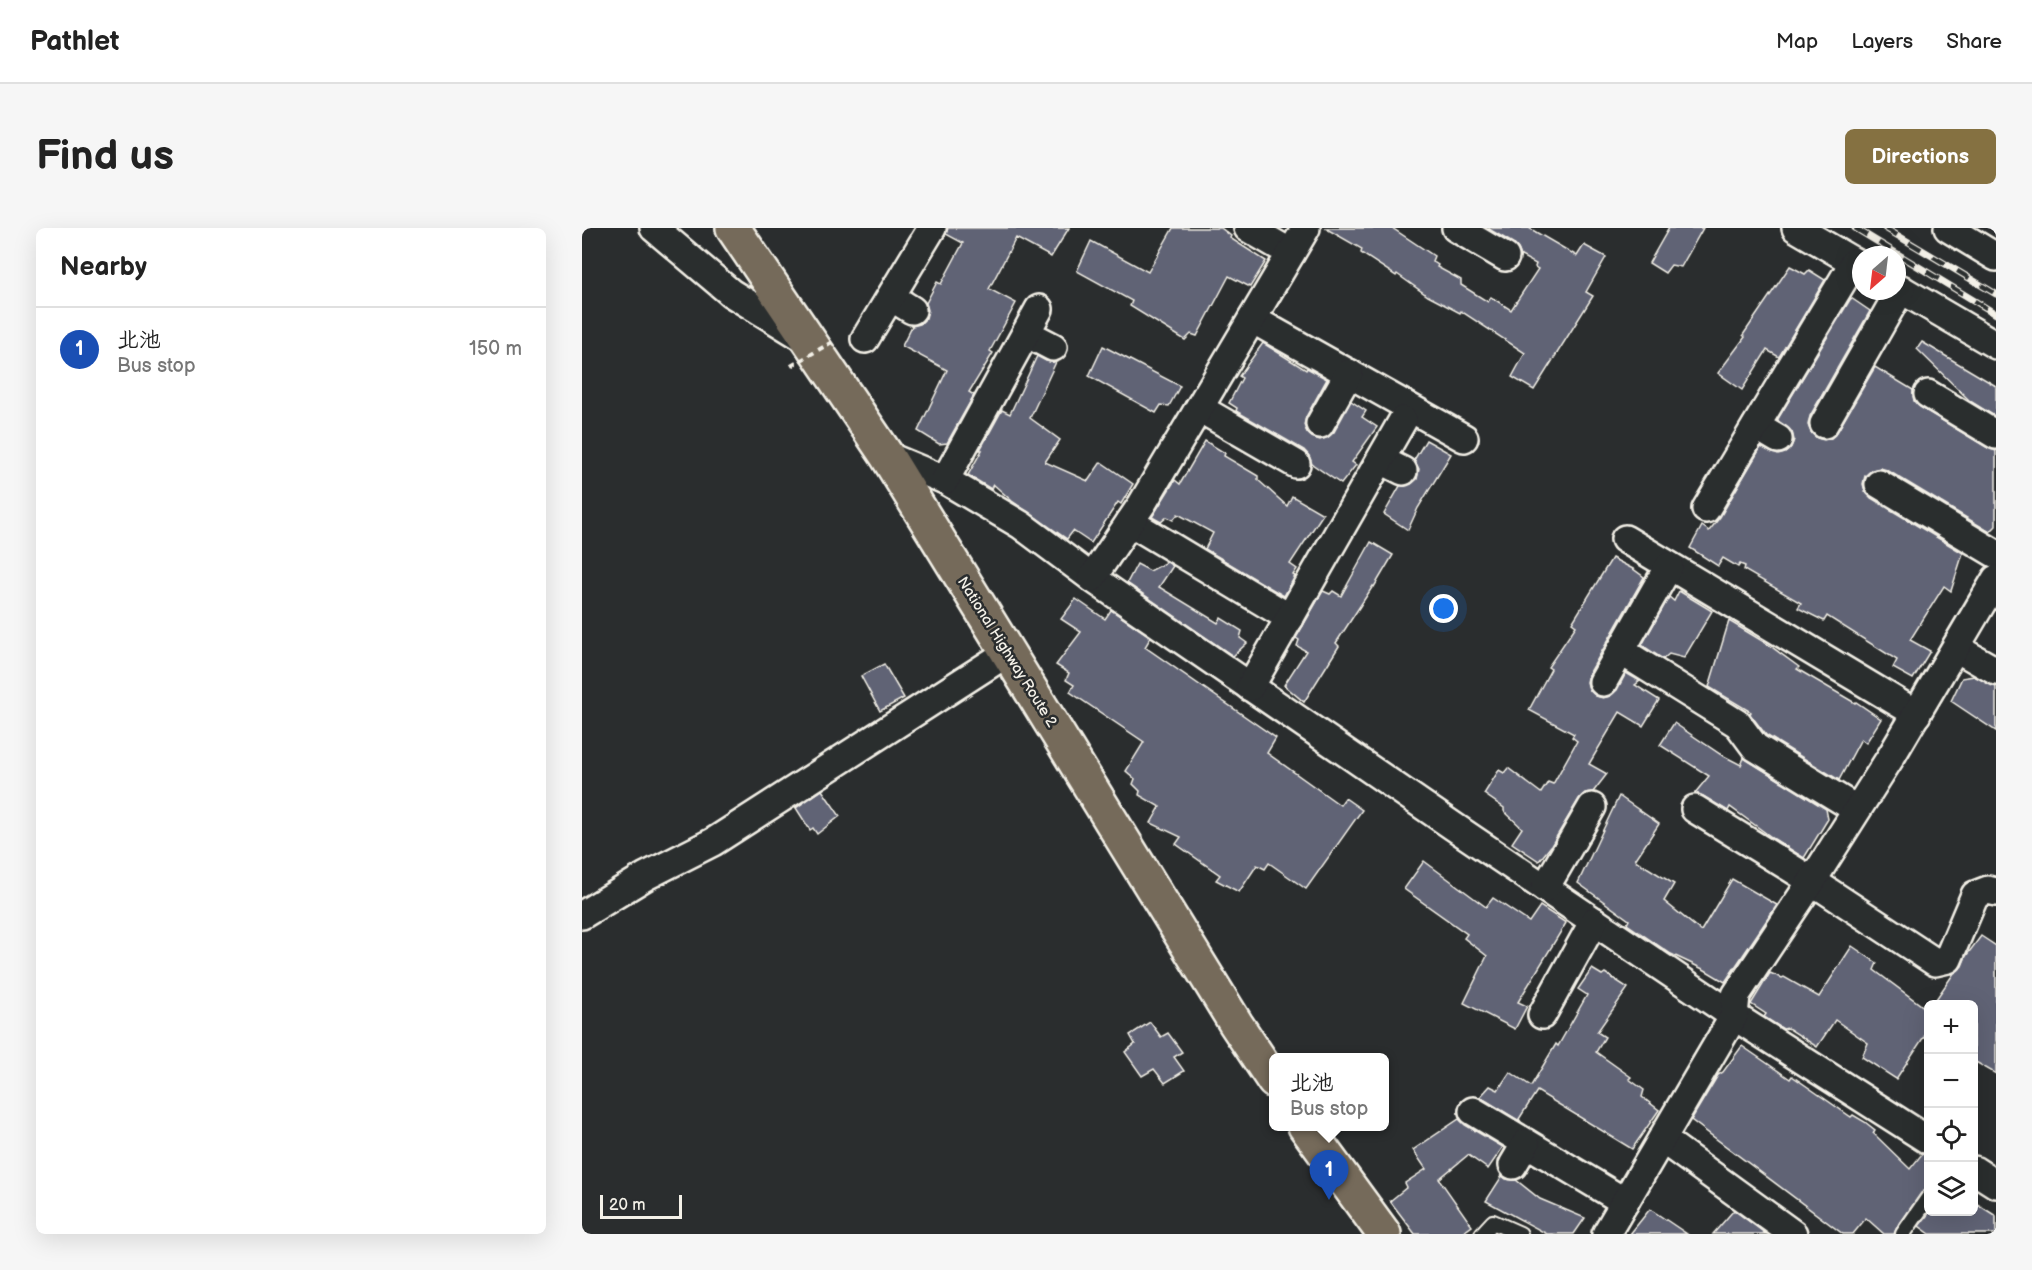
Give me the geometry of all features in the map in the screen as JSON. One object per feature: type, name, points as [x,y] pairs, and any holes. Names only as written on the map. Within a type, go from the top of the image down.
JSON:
[{"type":"highway","name":"National Highway Route 2","points":[[734,228],[812,350],[887,456],[1236,1024],[1269,1074]]},
{"type":"highway","points":[[1309,1131],[1384,1234]]},
{"type":"street","points":[[654,228],[731,292],[812,350]]},
{"type":"street","points":[[866,339],[901,304],[932,228]]},
{"type":"street","points":[[1248,228],[1291,253]]},
{"type":"street","points":[[1092,579],[1130,522],[1306,228]]},
{"type":"street","points":[[1456,228],[1505,257]]},
{"type":"street","points":[[1796,228],[1852,261]]},
{"type":"street","points":[[1948,228],[1976,235],[1996,257]]},
{"type":"street","points":[[1706,509],[1767,433],[1852,273]]},
{"type":"street","points":[[1906,292],[1996,345]]},
{"type":"street","points":[[1824,424],[1892,300]]},
{"type":"street","points":[[945,480],[1039,309]]},
{"type":"street","points":[[1252,319],[1464,438]]},
{"type":"street","points":[[1026,333],[1053,347]]},
{"type":"street","points":[[1320,424],[1349,373]]},
{"type":"street","points":[[1928,394],[1996,435]]},
{"type":"street","points":[[1199,408],[1296,464]]},
{"type":"street","points":[[1250,687],[1290,618],[1392,465],[1403,420]]},
{"type":"street","points":[[887,456],[945,480],[1021,525],[1092,579],[1545,888],[1734,1016],[1924,1137]]},
{"type":"street","points":[[1879,484],[1996,554]]},
{"type":"street","points":[[1130,522],[1290,618]]},
{"type":"street","points":[[1630,532],[1921,706],[1669,566],[1630,532]]},
{"type":"street","points":[[1603,682],[1669,566]]},
{"type":"street","points":[[1606,1234],[1734,1016],[1736,995],[1812,881],[1921,706],[1996,579]]},
{"type":"street","points":[[1956,648],[1996,671]]},
{"type":"street","points":[[1621,651],[1738,724],[1755,747],[1856,809]]},
{"type":"street","points":[[582,915],[645,876],[713,842],[1007,653]]},
{"type":"street","points":[[1545,888],[1592,807]]},
{"type":"street","points":[[1695,808],[1935,962],[1948,959],[1975,894],[1988,890],[1996,892]]},
{"type":"street","points":[[1542,1015],[1594,921]]},
{"type":"street","points":[[1473,1111],[1519,1154],[1625,1202]]},
{"type":"street","points":[[1662,1139],[1793,1234]]},
{"type":"street","points":[[1978,1173],[1996,1184]]},
{"type":"lane","points":[[1903,1234],[1924,1205]]},
{"type":"lane","points":[[1482,1234],[1493,1222],[1520,1234]]},
{"type":"building","points":[[948,228],[1069,228],[1051,257],[1016,238],[989,289],[1016,303],[990,351],[993,353],[969,392],[974,395],[947,443],[939,444],[918,431],[947,370],[902,346],[912,326],[920,324],[926,318],[928,310],[926,303],[937,282],[941,284],[963,243],[946,234]]},
{"type":"building","points":[[1173,228],[1221,228],[1231,236],[1230,238],[1266,261],[1250,287],[1229,276],[1197,336],[1191,334],[1185,340],[1130,306],[1132,301],[1077,271],[1091,241],[1148,272]]},
{"type":"building","points":[[1325,228],[1392,228],[1434,256],[1432,261],[1438,265],[1437,267],[1461,280],[1461,285],[1488,302],[1491,297],[1511,310],[1538,269],[1535,267],[1536,264],[1521,256],[1513,243],[1487,228],[1529,228],[1577,256],[1584,245],[1606,257],[1586,292],[1593,296],[1534,390],[1512,377],[1525,353],[1461,311],[1460,313],[1428,296],[1397,274],[1396,276],[1361,253],[1362,249]]},
{"type":"building","points":[[1669,228],[1703,228],[1681,267],[1671,265],[1665,273],[1649,263]]},
{"type":"building","points":[[1790,266],[1805,274],[1809,270],[1825,280],[1779,357],[1767,350],[1742,390],[1718,373],[1745,337],[1743,335]]},
{"type":"building","points":[[1851,298],[1870,311],[1810,416],[1808,425],[1811,432],[1817,438],[1824,440],[1831,438],[1837,432],[1875,367],[1913,390],[1914,401],[1920,407],[1996,451],[1996,526],[1990,532],[1887,470],[1880,468],[1872,470],[1865,476],[1863,484],[1871,498],[1963,553],[1951,591],[1944,586],[1910,640],[1930,651],[1913,679],[1893,668],[1897,660],[1827,616],[1824,621],[1798,608],[1801,603],[1744,570],[1745,566],[1740,564],[1738,567],[1723,558],[1718,566],[1690,548],[1702,526],[1709,531],[1720,517],[1761,447],[1778,455],[1785,453],[1791,447],[1794,440],[1792,432],[1777,420]]},
{"type":"building","points":[[1922,342],[1996,386],[1996,417],[1970,401],[1917,349]]},
{"type":"building","points":[[1263,343],[1306,370],[1307,368],[1327,379],[1306,417],[1304,425],[1312,437],[1320,440],[1334,432],[1351,401],[1366,411],[1362,417],[1377,427],[1352,462],[1356,465],[1341,484],[1312,464],[1304,450],[1236,411],[1237,408],[1229,403],[1242,378],[1239,376]]},
{"type":"building","points":[[1103,346],[1180,386],[1169,406],[1161,405],[1156,413],[1089,376]]},
{"type":"building","points":[[1037,356],[1046,361],[1056,362],[1030,418],[1060,440],[1045,462],[1088,481],[1101,462],[1133,484],[1121,504],[1118,502],[1091,543],[1073,531],[1067,539],[1012,501],[993,484],[991,489],[968,475],[1002,410],[1010,414]]},
{"type":"building","points":[[1426,440],[1451,454],[1418,508],[1408,530],[1384,514],[1400,486],[1411,484],[1417,479],[1419,469],[1414,460]]},
{"type":"building","points":[[1205,441],[1225,453],[1224,456],[1258,476],[1258,480],[1287,506],[1292,496],[1323,514],[1290,564],[1297,569],[1284,596],[1205,549],[1213,533],[1178,514],[1173,520],[1167,517],[1161,522],[1152,517],[1175,480],[1180,484]]},
{"type":"building","points":[[1371,542],[1393,555],[1336,643],[1339,646],[1304,702],[1284,685],[1306,651],[1297,646],[1299,640],[1296,638],[1323,591],[1330,594],[1333,591],[1341,596]]},
{"type":"building","points":[[1612,558],[1644,577],[1589,674],[1587,682],[1589,689],[1596,696],[1603,698],[1610,696],[1617,690],[1626,673],[1640,681],[1635,685],[1659,700],[1643,726],[1620,712],[1589,764],[1607,774],[1593,792],[1585,793],[1579,799],[1551,846],[1539,861],[1512,843],[1522,828],[1504,811],[1504,808],[1484,794],[1499,770],[1504,773],[1508,768],[1541,793],[1548,782],[1553,784],[1577,741],[1572,737],[1574,734],[1529,710],[1551,669],[1548,667],[1576,626],[1572,623]]},
{"type":"building","points":[[1167,562],[1173,566],[1159,587],[1218,623],[1221,618],[1242,631],[1240,638],[1247,643],[1233,656],[1127,583],[1137,564],[1150,571]]},
{"type":"building","points":[[1679,591],[1712,611],[1684,658],[1669,654],[1663,659],[1642,645],[1669,597],[1674,601]]},
{"type":"building","points":[[1076,599],[1105,619],[1111,610],[1151,637],[1145,647],[1276,738],[1267,753],[1340,805],[1345,798],[1362,810],[1306,889],[1269,863],[1265,869],[1257,865],[1239,892],[1216,880],[1220,875],[1176,844],[1181,837],[1151,823],[1160,807],[1139,795],[1140,791],[1133,784],[1135,779],[1126,771],[1144,742],[1070,692],[1074,685],[1066,680],[1069,673],[1056,665],[1081,632],[1061,619]]},
{"type":"building","points":[[1729,621],[1769,645],[1799,667],[1797,669],[1856,702],[1881,719],[1866,743],[1861,739],[1839,780],[1766,735],[1750,714],[1751,712],[1709,687]]},
{"type":"building","points":[[884,664],[904,698],[880,711],[861,676]]},
{"type":"building","points":[[1974,676],[1996,687],[1996,731],[1951,701],[1962,678]]},
{"type":"building","points":[[1674,723],[1720,754],[1741,765],[1744,758],[1826,809],[1828,819],[1804,858],[1730,807],[1728,811],[1695,793],[1709,776],[1660,745]]},
{"type":"building","points":[[822,790],[840,816],[817,834],[813,828],[810,830],[796,808]]},
{"type":"building","points":[[1619,796],[1659,824],[1635,860],[1674,884],[1664,901],[1701,931],[1732,879],[1777,905],[1725,982],[1671,954],[1627,924],[1629,920],[1578,883]]},
{"type":"building","points":[[1424,861],[1486,907],[1493,898],[1529,922],[1540,906],[1566,923],[1518,1002],[1527,1006],[1515,1029],[1464,1003],[1487,956],[1464,938],[1467,934],[1404,889]]},
{"type":"building","points":[[1981,936],[1996,946],[1996,1074],[1978,1063],[1978,1000],[1935,1000],[1954,973],[1962,966],[1966,956]]},
{"type":"building","points":[[1852,946],[1877,963],[1874,970],[1924,1007],[1924,1037],[1896,1079],[1862,1057],[1868,1043],[1835,1020],[1817,1047],[1788,1028],[1783,1029],[1764,1017],[1766,1014],[1751,1004],[1770,973],[1784,977],[1819,997]]},
{"type":"building","points":[[1592,969],[1602,975],[1605,973],[1628,988],[1597,1032],[1605,1037],[1596,1052],[1631,1077],[1629,1079],[1644,1090],[1642,1097],[1659,1110],[1632,1149],[1537,1091],[1519,1119],[1521,1122],[1480,1097],[1490,1086],[1498,1090],[1510,1072],[1531,1086],[1556,1044],[1558,1046],[1587,995],[1578,989]]},
{"type":"building","points":[[1150,1022],[1161,1037],[1168,1033],[1182,1052],[1174,1057],[1184,1071],[1165,1083],[1154,1069],[1142,1076],[1125,1052],[1135,1044],[1130,1035]]},
{"type":"building","points":[[1742,1046],[1790,1079],[1792,1076],[1851,1117],[1853,1115],[1865,1122],[1875,1130],[1873,1133],[1910,1169],[1922,1154],[1924,1155],[1924,1192],[1894,1234],[1884,1234],[1866,1218],[1853,1234],[1843,1234],[1691,1120],[1718,1075],[1723,1072]]},
{"type":"building","points":[[1459,1119],[1465,1125],[1503,1147],[1488,1169],[1468,1155],[1439,1179],[1472,1226],[1461,1234],[1415,1234],[1390,1201],[1407,1187],[1405,1183],[1426,1169],[1413,1150]]},
{"type":"building","points":[[1502,1176],[1516,1180],[1540,1199],[1585,1218],[1574,1234],[1547,1234],[1486,1201]]},
{"type":"building","points":[[1978,1205],[1996,1216],[1996,1234],[1930,1234],[1919,1226],[1927,1216],[1978,1216]]},
{"type":"building","points":[[1650,1209],[1687,1234],[1630,1234]]},
{"type":"building","points":[[1734,1210],[1766,1234],[1713,1234]]},
{"type":"railway","points":[[1855,228],[1996,314]]},
{"type":"railway","points":[[1885,228],[1996,294]]},
{"type":"place","name":"北池","points":[[1329,1200]]}]
